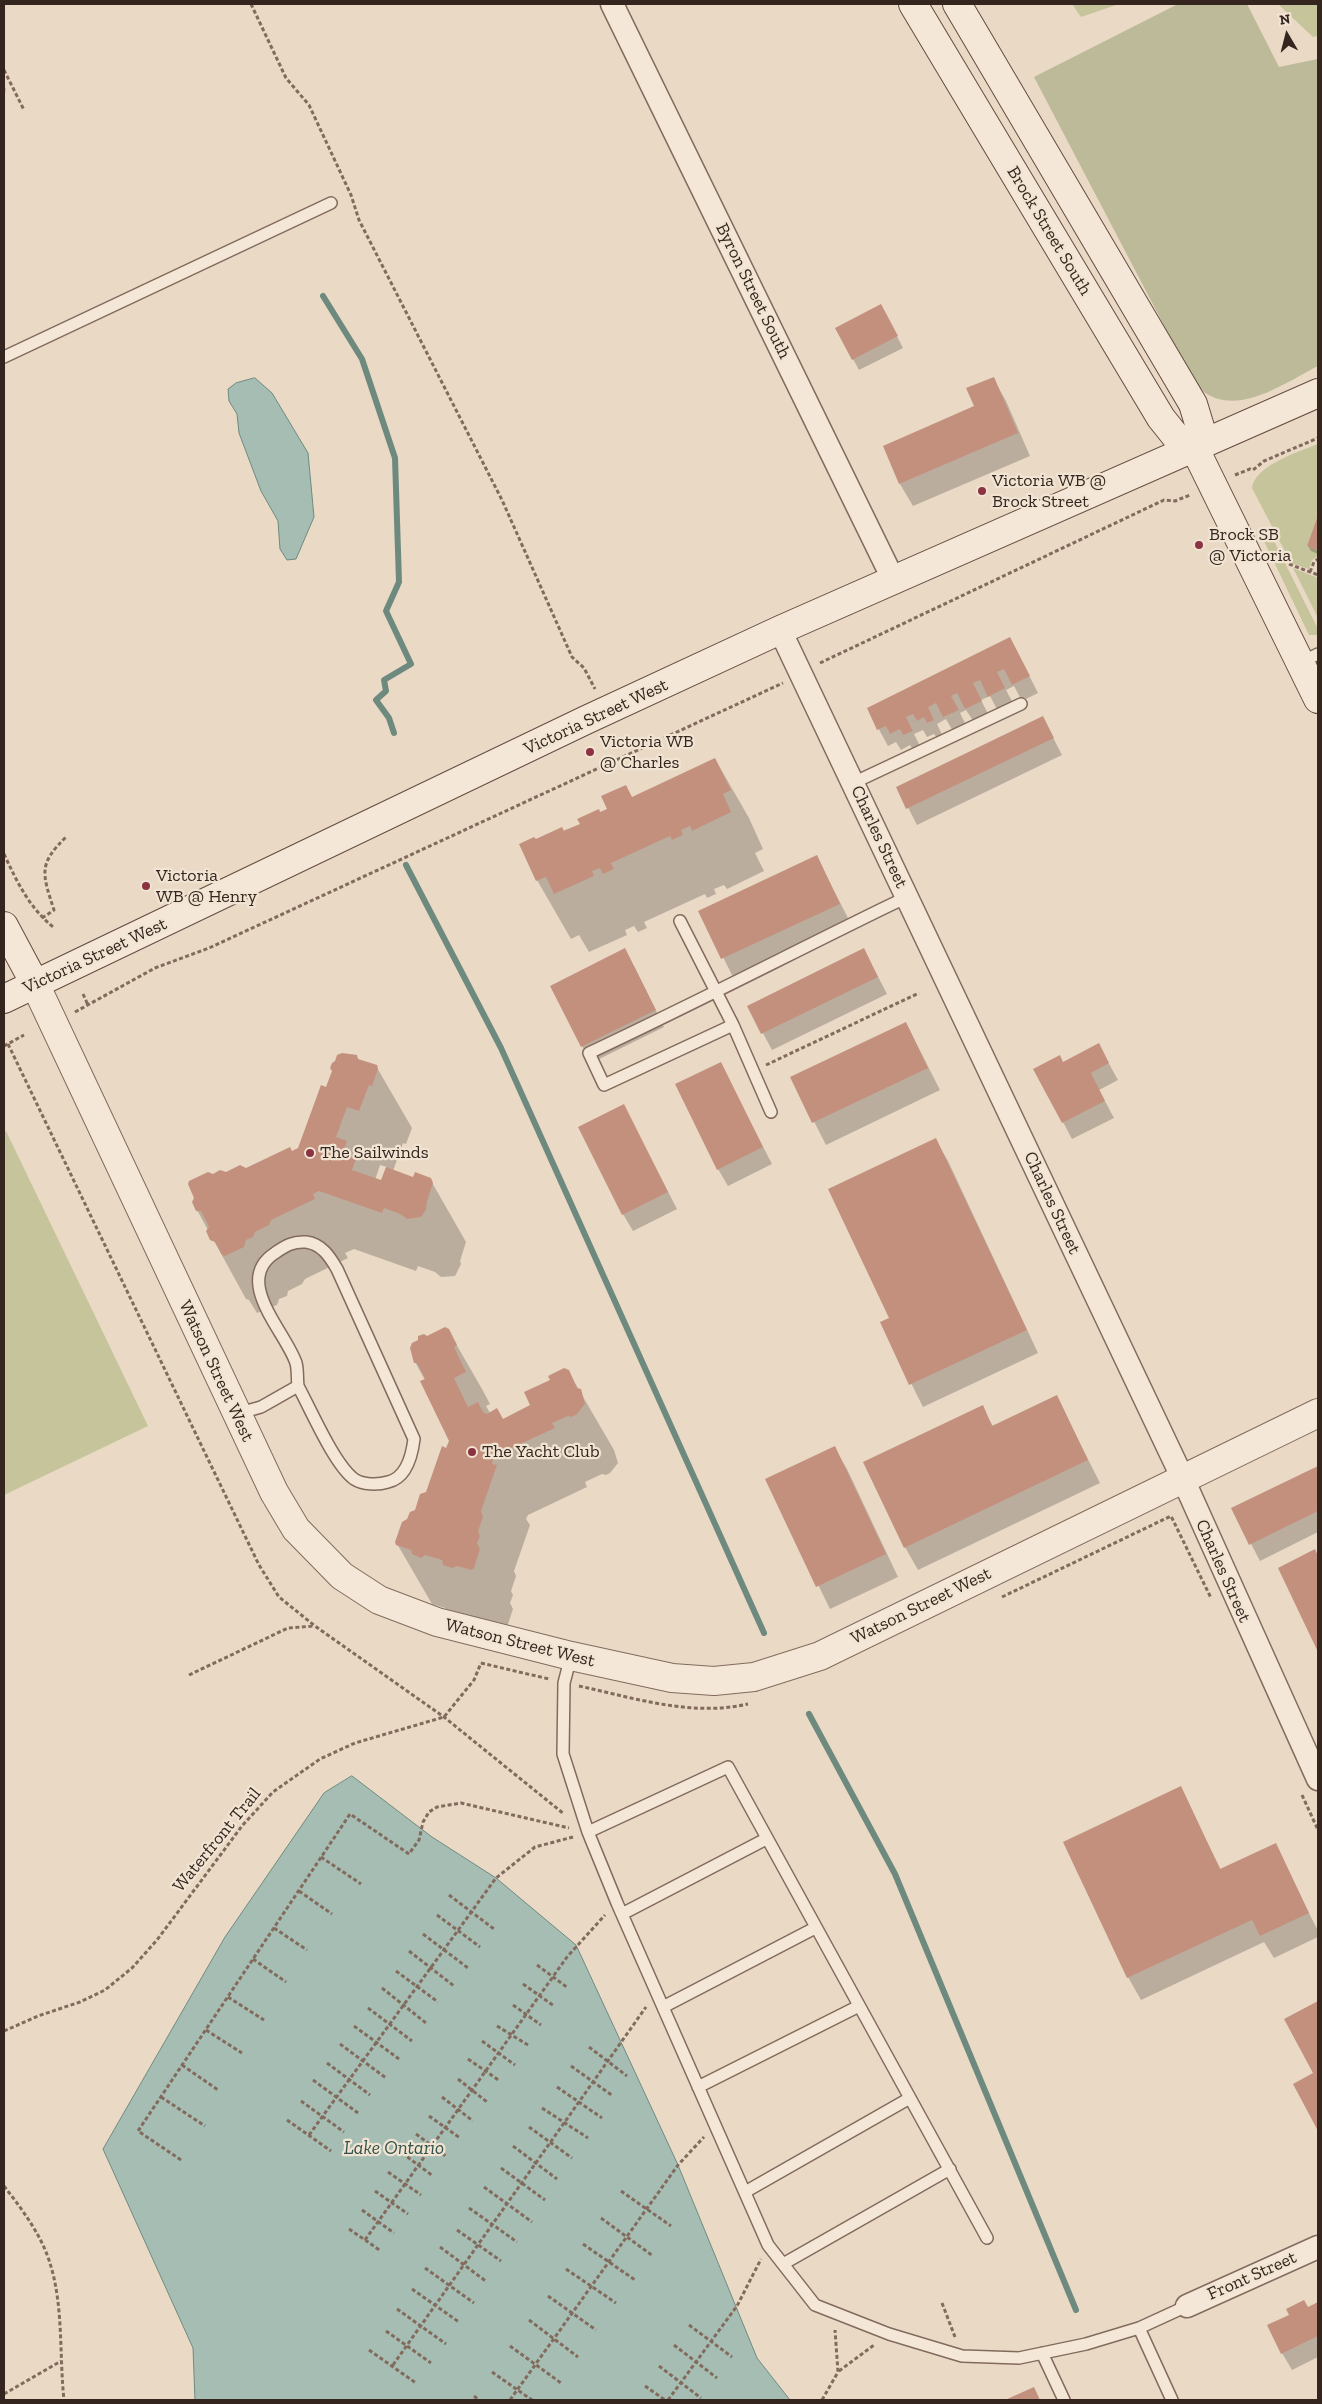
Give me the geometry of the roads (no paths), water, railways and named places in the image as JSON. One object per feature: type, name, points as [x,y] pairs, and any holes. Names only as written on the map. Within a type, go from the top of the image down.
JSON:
[{"type":"main road","name":"Brock Street South","points":[[913,4],[1161,418],[1177,438],[1194,449],[1310,658],[1318,699]]},
{"type":"main road","name":"Brock Street South","points":[[958,4],[1193,404],[1200,427],[1194,449]]},
{"type":"main road","name":"Victoria Street West","points":[[4,999],[606,711],[780,630],[1318,393]]},
{"type":"main road","name":"Watson Street West","points":[[4,926],[35,984],[274,1492],[296,1529],[342,1576],[379,1600],[404,1611],[454,1627],[571,1656],[672,1678],[714,1681],[754,1677],[820,1656],[1318,1413]]},
{"type":"street","name":"Byron Street South","points":[[612,4],[893,579]]},
{"type":"street","name":"Charles Street","points":[[780,630],[1183,1479],[1318,1779]]},
{"type":"street","name":"Front Street","points":[[1187,2306],[1318,2247]]},
{"type":"lane","points":[[4,357],[332,203]]},
{"type":"lane","points":[[853,783],[1021,704]]},
{"type":"lane","points":[[733,1024],[604,1084],[589,1053],[907,896]]},
{"type":"lane","points":[[680,921],[733,1024],[771,1112]]},
{"type":"lane","points":[[308,1242],[326,1251],[337,1269],[414,1438],[411,1456],[401,1475],[391,1482],[375,1484],[356,1480],[343,1469],[298,1386],[296,1363],[261,1299],[259,1284],[261,1268],[271,1256],[290,1243],[308,1242]]},
{"type":"lane","points":[[236,1414],[261,1407],[298,1386]]},
{"type":"lane","points":[[571,1656],[564,1683],[563,1754],[588,1832],[768,2245],[815,2305],[889,2334],[962,2356],[1019,2358],[1086,2344],[1139,2328],[1187,2306]]},
{"type":"lane","points":[[588,1832],[728,1767],[987,2238]]},
{"type":"lane","points":[[620,1909],[766,1839]]},
{"type":"lane","points":[[663,2006],[816,1928]]},
{"type":"lane","points":[[698,2087],[859,2006]]},
{"type":"lane","points":[[745,2192],[910,2098]]},
{"type":"lane","points":[[784,2264],[950,2169]]},
{"type":"lane","points":[[1139,2328],[1172,2400]]},
{"type":"lane","points":[[1042,2353],[1064,2400]]},
{"type":"water","points":[[255,378],[272,393],[308,453],[314,517],[296,559],[287,560],[280,549],[278,521],[261,491],[239,433],[237,414],[229,401],[228,389],[236,383]]},
{"type":"water","name":"Lake Ontario","points":[[352,1776],[432,1837],[496,1878],[576,1945],[678,2165],[757,2358],[790,2400],[195,2400],[193,2348],[103,2149],[225,1937],[324,1793]]},
{"type":"waterway","points":[[323,296],[362,359],[395,458],[399,582],[386,611],[411,664],[384,680],[386,691],[376,700],[389,718],[394,733]]},
{"type":"waterway","points":[[406,865],[501,1048],[764,1633]]},
{"type":"waterway","points":[[809,1714],[895,1874],[1076,2310]]},
{"type":"place","name":"Victoria WB @ Brock Street","points":[[982,491]]},
{"type":"place","name":"Brock SB @ Victoria","points":[[1199,545]]},
{"type":"place","name":"Victoria WB @ Charles","points":[[590,752]]},
{"type":"place","name":"Victoria WB @ Henry","points":[[146,886]]},
{"type":"place","name":"The Sailwinds","points":[[310,1153]]},
{"type":"place","name":"The Yacht Club","points":[[472,1452]]}]
